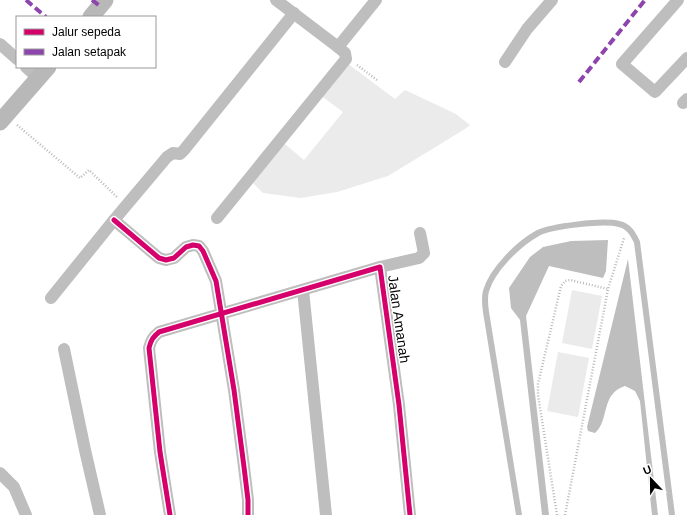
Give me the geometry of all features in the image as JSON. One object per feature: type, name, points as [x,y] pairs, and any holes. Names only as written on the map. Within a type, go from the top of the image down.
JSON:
[{"type":"street","points":[[92,16],[105,0]]},
{"type":"street","points":[[217,218],[346,59],[342,51],[276,0]]},
{"type":"street","points":[[342,51],[376,0]]},
{"type":"street","points":[[505,62],[527,29],[552,0]]},
{"type":"street","points":[[678,0],[622,64],[655,92],[687,58]]},
{"type":"street","points":[[51,298],[167,157],[173,153],[180,154],[184,150],[294,13]]},
{"type":"street","points":[[0,44],[16,58]]},
{"type":"street","points":[[3,118],[37,71]]},
{"type":"street","points":[[114,220],[159,258],[166,260],[174,258],[186,247],[193,245],[199,246],[203,251],[216,281],[222,314],[244,467],[248,500],[248,515]]},
{"type":"street","points":[[380,267],[419,258],[424,253],[420,233]]},
{"type":"street","name":"Jalan Amanah","points":[[170,515],[160,452],[149,348],[151,340],[154,336],[159,332],[380,267],[399,405],[410,515]]},
{"type":"street","points":[[303,290],[326,515]]},
{"type":"street","points":[[64,350],[100,515]]},
{"type":"street","points":[[0,473],[14,487],[26,515]]},
{"type":"lane","points":[[519,515],[484,299],[486,290],[497,269],[518,248],[538,233],[558,227],[584,224],[619,224],[627,227],[633,233],[637,242],[672,515]]},
{"type":"path","points":[[342,51],[377,80]]},
{"type":"path","points":[[3,118],[80,178],[89,170],[126,205]]},
{"type":"path","points":[[565,515],[608,289],[627,227]]},
{"type":"path","points":[[557,515],[538,395],[538,384],[561,286],[566,281],[570,280],[608,289]]},
{"type":"shaded area","points":[[343,60],[395,99],[405,90],[456,114],[470,125],[388,176],[337,192],[301,198],[263,193],[250,180],[279,139],[304,160],[343,112],[316,92]]},
{"type":"shaded area","points":[[608,240],[606,271],[603,278],[549,266],[526,316],[549,515],[542,515],[520,320],[511,308],[509,288],[530,257],[543,247],[571,241]]},
{"type":"shaded area","points":[[628,259],[658,515],[652,515],[640,401],[635,391],[625,386],[617,390],[608,401],[600,428],[595,433],[588,431],[587,427]]},
{"type":"shaded area","points":[[572,290],[602,296],[592,349],[562,343]]},
{"type":"shaded area","points":[[558,352],[589,358],[578,417],[547,411]]},
{"type":"marked path","points":[[26,0],[45,16]]},
{"type":"marked path","points":[[92,0],[100,6]]},
{"type":"marked path","points":[[579,82],[645,0]]},
{"type":"cycle path","points":[[114,220],[159,258],[166,260],[174,258],[186,247],[193,245],[199,246],[203,251],[216,281],[234,390],[248,500],[248,515]]},
{"type":"cycle path","points":[[170,515],[160,452],[149,348],[154,337],[159,332],[380,267],[399,405],[410,515]]}]
